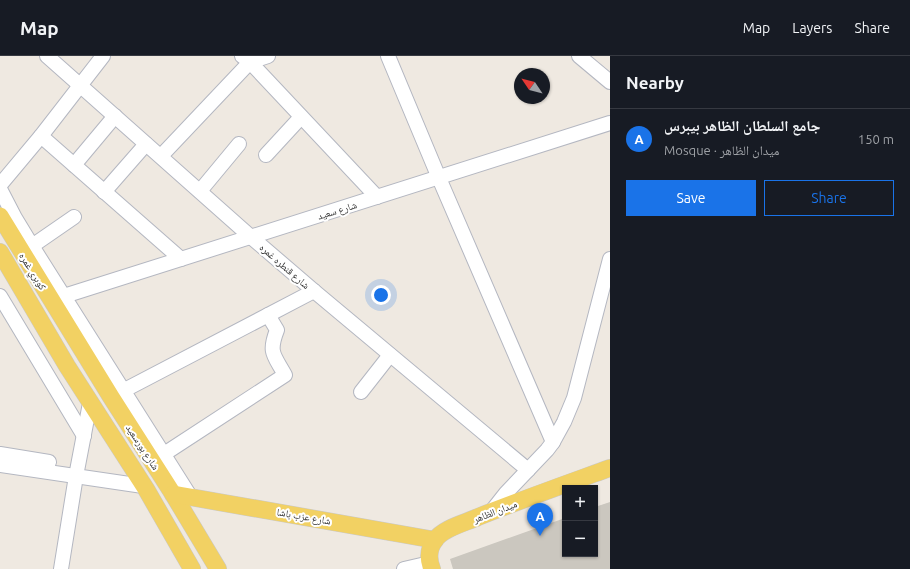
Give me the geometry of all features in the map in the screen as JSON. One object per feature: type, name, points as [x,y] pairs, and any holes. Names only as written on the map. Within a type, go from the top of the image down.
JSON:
[{"type":"main road","name":"كوبري غمره","points":[[0,216],[67,325]]},
{"type":"main road","name":"كوبري غمره","points":[[0,252],[48,334]]},
{"type":"main road","name":"شارع بورسعيد","points":[[67,325],[117,393],[173,494],[218,569]]},
{"type":"main road","name":"شارع بورسعيد","points":[[48,334],[143,486],[192,569]]},
{"type":"main road","name":"ميدان الظاهر","points":[[434,540],[447,530],[491,512],[610,468]]},
{"type":"main road","name":"شارع عزب باشا","points":[[173,494],[434,540]]},
{"type":"main road","points":[[431,566],[429,555],[434,540]]},
{"type":"street","name":"شارع قنطره غمره","points":[[47,56],[251,237],[528,470]]},
{"type":"street","points":[[0,185],[41,136],[103,56]]},
{"type":"street","points":[[161,156],[246,59],[268,56]]},
{"type":"street","points":[[388,56],[438,178],[553,442]]},
{"type":"street","points":[[579,56],[610,82]]},
{"type":"street","points":[[246,59],[376,197]]},
{"type":"street","points":[[74,165],[115,116]]},
{"type":"street","points":[[266,155],[301,117]]},
{"type":"street","name":"شارع سعيد","points":[[64,296],[610,124]]},
{"type":"street","points":[[41,136],[181,259]]},
{"type":"street","points":[[104,192],[146,144]]},
{"type":"street","points":[[200,191],[239,144]]},
{"type":"street","points":[[0,189],[15,218],[64,296],[117,393],[164,454],[190,496]]},
{"type":"street","points":[[32,246],[74,217]]},
{"type":"street","points":[[491,512],[506,493],[540,458],[553,442],[564,422],[574,398],[610,259]]},
{"type":"street","points":[[117,393],[314,291]]},
{"type":"street","points":[[0,296],[84,436]]},
{"type":"street","points":[[164,454],[285,375],[273,354],[272,343],[277,330],[268,314]]},
{"type":"street","points":[[361,392],[390,355]]},
{"type":"street","points":[[61,569],[90,403]]},
{"type":"street","points":[[0,454],[143,486]]},
{"type":"street","points":[[0,464],[77,471]]},
{"type":"street","points":[[404,569],[431,566]]},
{"type":"building","points":[[610,502],[610,569],[453,569],[450,559],[562,519],[562,557],[598,557],[598,506]]},
{"type":"place","name":"جامع السلطان الظاهر بيبرس","points":[[540,536]]}]
